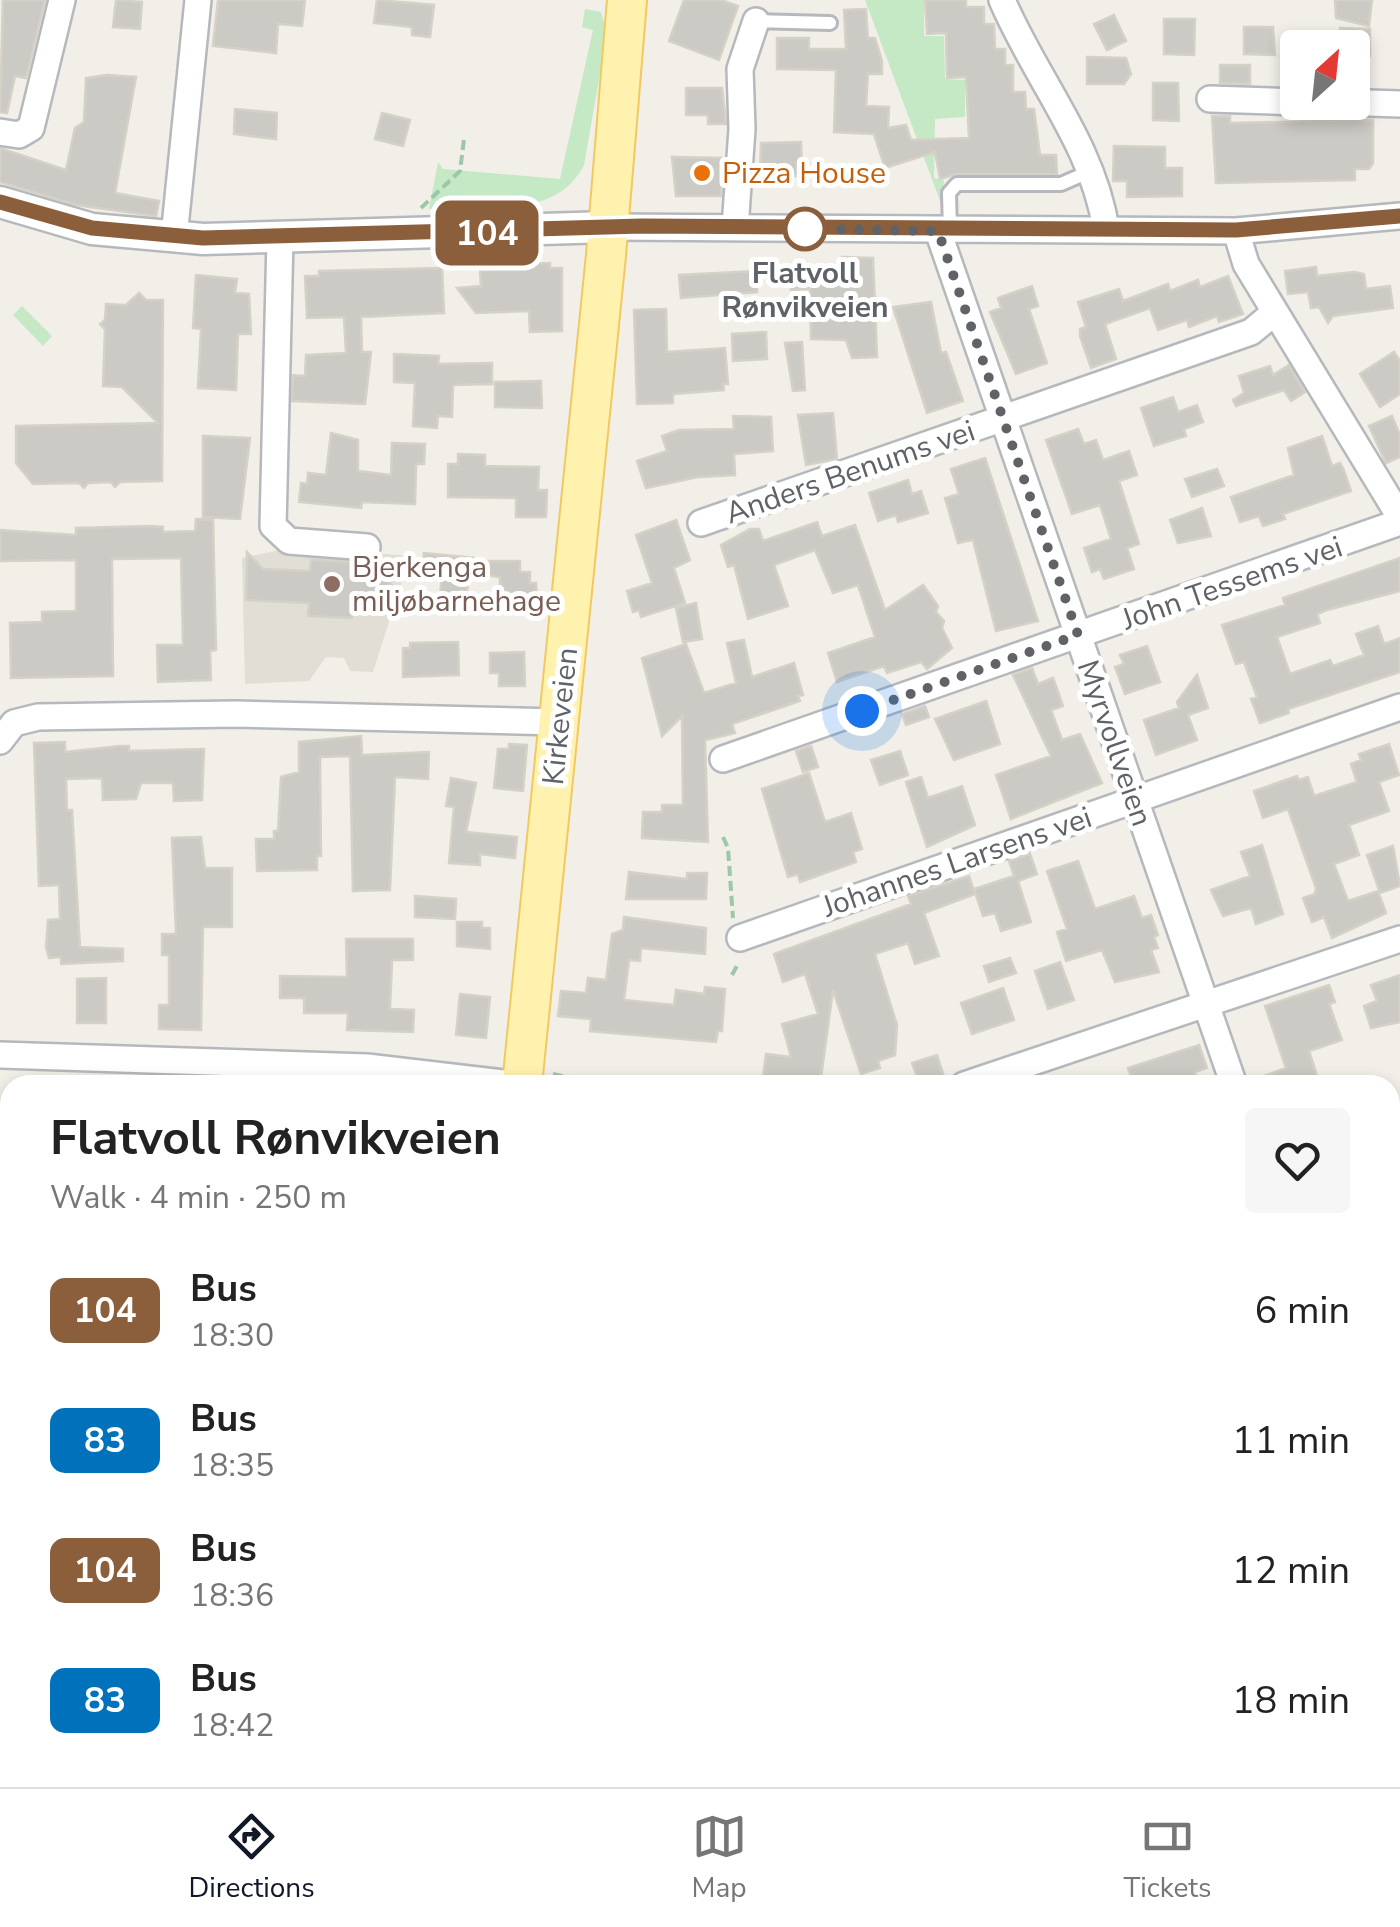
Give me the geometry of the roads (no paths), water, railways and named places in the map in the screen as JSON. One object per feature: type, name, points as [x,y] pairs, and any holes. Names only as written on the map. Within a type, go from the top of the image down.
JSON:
[{"type":"main road","name":"Kirkeveien","points":[[532,1075],[558,722],[628,0]]},
{"type":"street","points":[[0,132],[19,135],[31,128],[62,0]]},
{"type":"street","points":[[174,237],[198,0]]},
{"type":"street","points":[[1002,0],[1091,171],[1106,229]]},
{"type":"street","points":[[735,228],[742,128],[740,69],[756,21]]},
{"type":"street","points":[[1210,99],[1280,101]]},
{"type":"street","points":[[1370,103],[1400,104]]},
{"type":"street","points":[[0,202],[92,228],[174,237],[280,239],[608,227],[1236,230],[1400,216]]},
{"type":"street","points":[[1236,230],[1246,264],[1400,519]]},
{"type":"street","name":"Myrvollveien","points":[[944,231],[1004,418],[1231,1075]]},
{"type":"street","points":[[280,239],[273,526],[289,542],[367,547]]},
{"type":"street","name":"Anders Benums vei","points":[[702,524],[1251,332],[1275,312]]},
{"type":"street","name":"John Tessems vei","points":[[724,759],[1400,519]]},
{"type":"street","name":"Johannes Larsens vei","points":[[737,939],[1400,707]]},
{"type":"street","points":[[0,741],[14,723],[38,717],[236,714],[558,722]]},
{"type":"street","points":[[994,1075],[1400,939]]},
{"type":"street","points":[[0,1055],[250,1075],[367,1067],[461,1075]]},
{"type":"lane","points":[[756,21],[830,23]]},
{"type":"lane","points":[[944,231],[949,194],[957,184],[1061,184],[1091,171]]},
{"type":"place","name":"Pizza House","points":[[702,173]]},
{"type":"place","name":"Flatvoll Rønvikveien","points":[[805,229]]},
{"type":"place","name":"Bjerkenga miljøbarnehage","points":[[332,584]]}]
